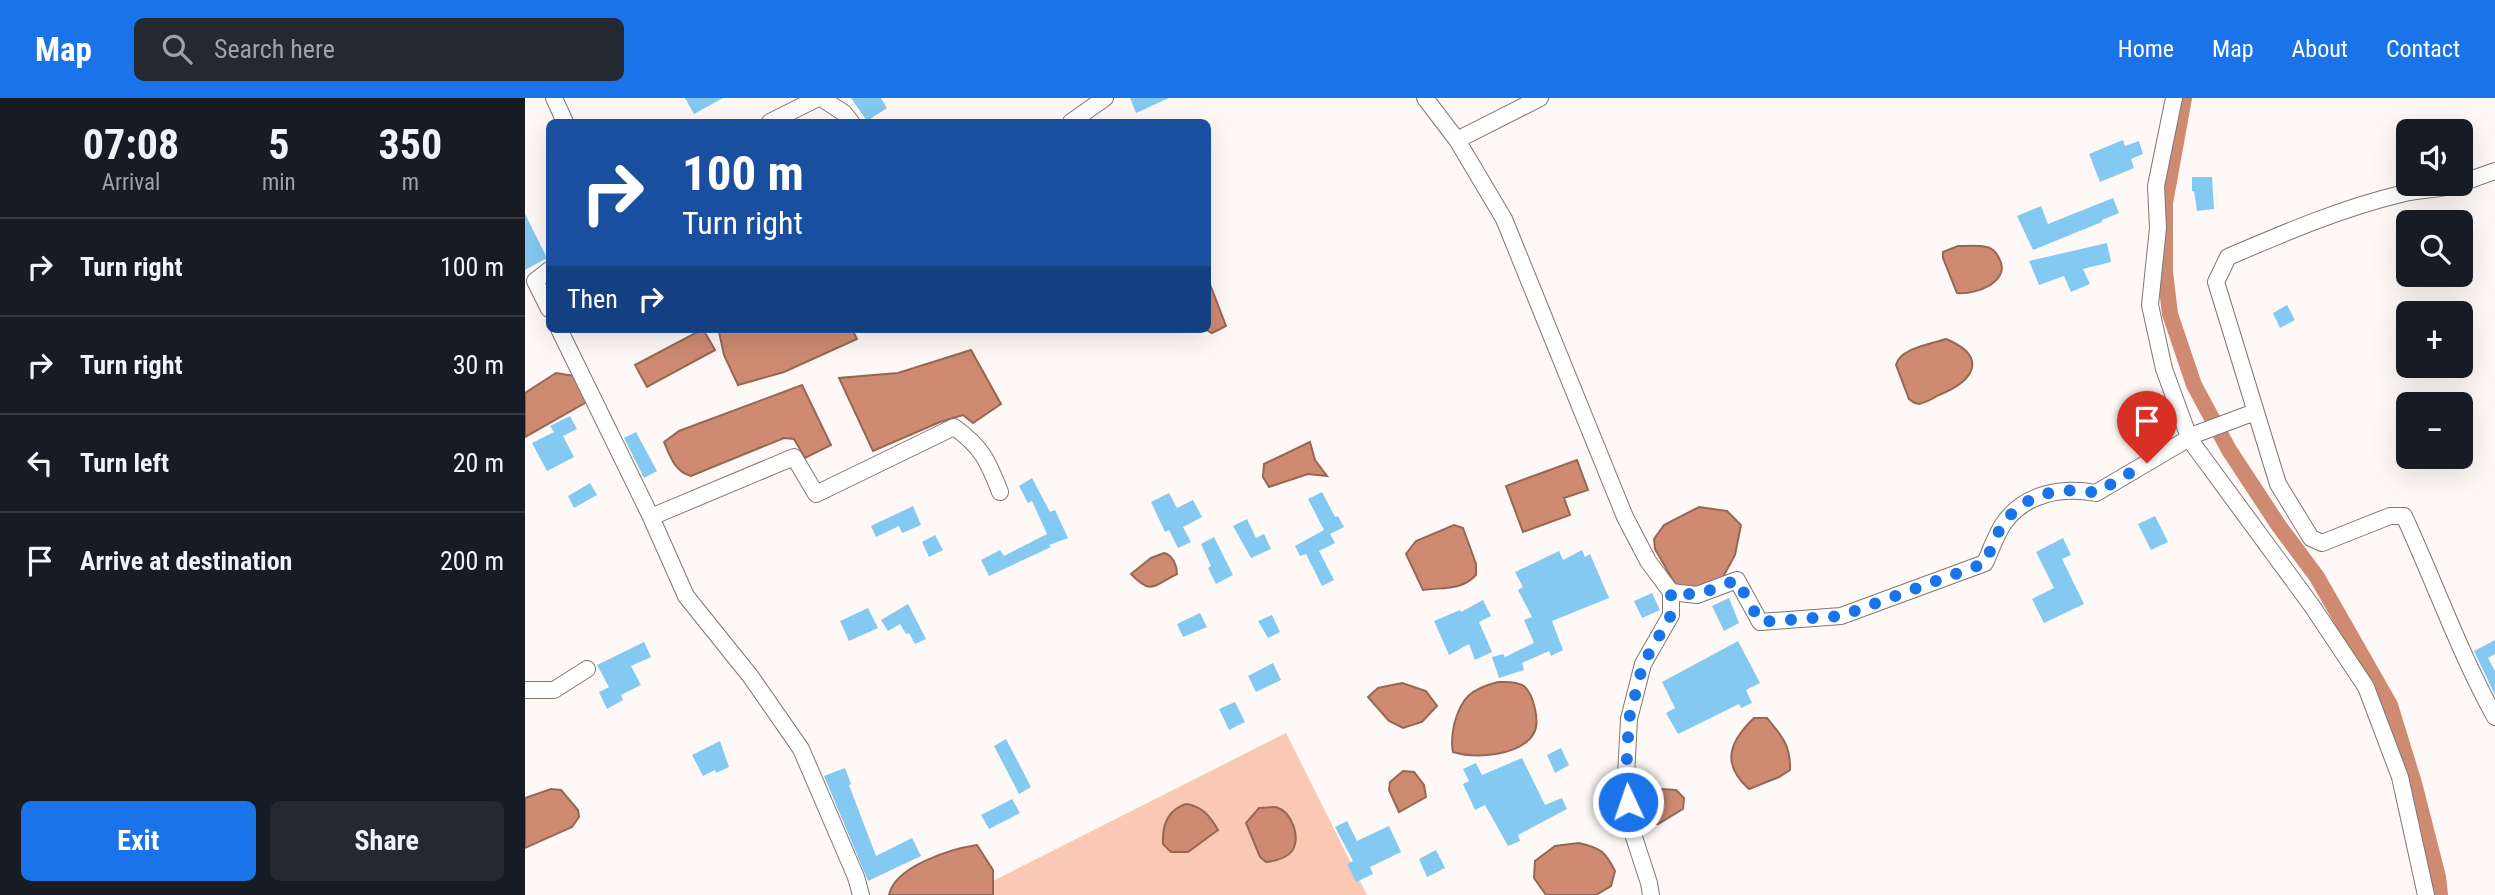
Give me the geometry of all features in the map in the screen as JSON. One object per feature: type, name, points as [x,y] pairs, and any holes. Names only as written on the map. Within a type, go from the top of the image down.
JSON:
[{"type":"street","points":[[554,98],[564,119]]},
{"type":"street","points":[[775,119],[819,98],[844,113],[849,119]]},
{"type":"street","points":[[1075,119],[1105,98]]},
{"type":"street","points":[[1425,98],[1457,140],[1504,219],[1626,517],[1648,561],[1671,592],[1671,615],[1643,664],[1629,719],[1626,776],[1630,828],[1651,895]]},
{"type":"street","points":[[1457,140],[1540,98]]},
{"type":"street","points":[[2174,98],[2156,186],[2158,228],[2150,305],[2164,369],[2193,437],[2366,687],[2400,776],[2426,895]]},
{"type":"street","points":[[2473,179],[2495,171]]},
{"type":"street","points":[[2396,196],[2296,228],[2228,257],[2216,282],[2278,484],[2311,538],[2322,542],[2390,516],[2404,516],[2475,681],[2495,717]]},
{"type":"street","points":[[546,272],[535,281],[546,303]]},
{"type":"street","points":[[561,333],[651,517],[685,596],[751,677],[801,750],[856,877],[861,895]]},
{"type":"street","points":[[1671,592],[1697,595],[1737,580],[1760,622],[1841,616],[1985,563],[2004,523],[2030,498],[2072,488],[2096,493],[2193,437],[2255,412]]},
{"type":"street","points":[[651,517],[794,457],[816,494],[954,427],[974,442],[991,468],[1000,492]]},
{"type":"street","points":[[525,690],[554,690],[587,669]]},
{"type":"shaded area","points":[[1958,246],[1984,246],[1994,251],[2002,266],[1997,280],[1974,292],[1957,293],[1943,252]]},
{"type":"shaded area","points":[[1211,287],[1226,326],[1211,332]]},
{"type":"shaded area","points":[[695,333],[705,333],[715,350],[647,387],[635,365]]},
{"type":"shaded area","points":[[719,333],[854,333],[857,339],[784,372],[738,385],[724,355]]},
{"type":"shaded area","points":[[1946,339],[1968,353],[1972,368],[1968,376],[1961,383],[1924,403],[1914,403],[1909,399],[1896,365],[1899,359],[1910,351]]},
{"type":"shaded area","points":[[971,350],[1001,404],[973,423],[963,415],[873,451],[839,378],[898,373]]},
{"type":"shaded area","points":[[556,373],[574,376],[592,399],[525,437],[525,393]]},
{"type":"shaded area","points":[[802,385],[831,445],[805,458],[794,439],[784,438],[691,476],[681,471],[674,463],[664,442],[679,431]]},
{"type":"shaded area","points":[[1310,442],[1315,460],[1327,476],[1308,474],[1269,487],[1263,477],[1264,464]]},
{"type":"shaded area","points":[[1577,460],[1588,490],[1564,498],[1570,515],[1523,532],[1506,486]]},
{"type":"shaded area","points":[[1699,507],[1727,511],[1741,525],[1735,555],[1722,579],[1698,587],[1678,589],[1655,549],[1654,539],[1664,525]]},
{"type":"shaded area","points":[[1454,525],[1463,528],[1476,564],[1476,575],[1458,586],[1423,590],[1406,554],[1416,541]]},
{"type":"shaded area","points":[[1164,553],[1174,561],[1177,574],[1149,587],[1131,574],[1151,558]]},
{"type":"shaded area","points":[[1498,682],[1518,683],[1528,690],[1536,716],[1534,733],[1519,747],[1497,754],[1453,752],[1454,725],[1460,707],[1474,691]]},
{"type":"shaded area","points":[[1402,683],[1426,691],[1437,706],[1422,722],[1403,728],[1389,721],[1368,697],[1378,688]]},
{"type":"shaded area","points":[[1754,718],[1767,718],[1781,736],[1789,754],[1790,770],[1749,789],[1734,771],[1732,753],[1739,736]]},
{"type":"shaded area","points":[[1286,733],[1367,895],[965,895]]},
{"type":"shaded area","points":[[1403,771],[1414,772],[1424,785],[1426,797],[1399,812],[1389,790],[1390,782]]},
{"type":"shaded area","points":[[551,789],[561,790],[578,810],[579,817],[572,827],[525,848],[525,798]]},
{"type":"shaded area","points":[[1660,789],[1676,790],[1684,798],[1683,809],[1658,824],[1648,825],[1641,816],[1643,807],[1649,796]]},
{"type":"shaded area","points":[[1186,804],[1205,812],[1218,830],[1188,852],[1171,852],[1163,844],[1163,831],[1170,814]]},
{"type":"shaded area","points":[[1276,807],[1290,819],[1295,832],[1295,845],[1287,856],[1266,862],[1260,857],[1246,823],[1259,808]]},
{"type":"shaded area","points":[[1579,843],[1601,851],[1608,859],[1615,871],[1611,886],[1596,895],[1546,895],[1534,878],[1535,861],[1555,846]]},
{"type":"shaded area","points":[[977,845],[993,870],[993,895],[889,895],[893,885],[913,867],[953,850]]},
{"type":"building","points":[[685,98],[723,98],[694,114]]},
{"type":"building","points":[[851,98],[881,98],[887,108],[866,119]]},
{"type":"building","points":[[1130,98],[1169,98],[1136,113]]},
{"type":"building","points":[[2123,140],[2125,146],[2139,141],[2143,154],[2131,159],[2134,168],[2100,182],[2089,154]]},
{"type":"building","points":[[2192,177],[2212,177],[2214,209],[2197,211]]},
{"type":"building","points":[[2113,198],[2119,213],[2033,250],[2017,216],[2041,206],[2048,224]]},
{"type":"building","points":[[525,214],[546,259],[525,270]]},
{"type":"building","points":[[2107,243],[2111,262],[2083,269],[2090,284],[2071,292],[2064,276],[2039,285],[2029,261]]},
{"type":"building","points":[[2287,305],[2295,320],[2280,328],[2273,313]]},
{"type":"building","points":[[570,416],[577,429],[563,436],[574,457],[547,471],[532,443],[554,432],[550,426]]},
{"type":"building","points":[[636,432],[657,471],[644,478],[624,438]]},
{"type":"building","points":[[1032,478],[1050,512],[1055,510],[1068,538],[989,576],[981,560],[1000,550],[1004,556],[1047,534],[1032,501],[1028,503],[1019,486]]},
{"type":"building","points":[[590,483],[597,495],[574,508],[568,496]]},
{"type":"building","points":[[1322,492],[1335,517],[1338,516],[1344,527],[1330,534],[1335,543],[1319,551],[1334,580],[1322,586],[1306,554],[1300,556],[1295,546],[1324,530],[1308,499]]},
{"type":"building","points":[[1169,493],[1177,508],[1193,500],[1202,517],[1183,527],[1191,542],[1178,548],[1169,530],[1165,532],[1151,502]]},
{"type":"building","points":[[913,506],[921,525],[902,533],[899,526],[876,537],[871,526]]},
{"type":"building","points":[[2155,516],[2168,542],[2151,550],[2138,524]]},
{"type":"building","points":[[1247,519],[1256,538],[1264,534],[1271,549],[1251,558],[1233,526]]},
{"type":"building","points":[[935,535],[943,550],[929,557],[922,542]]},
{"type":"building","points":[[1214,537],[1233,575],[1216,584],[1201,544]]},
{"type":"building","points":[[2063,538],[2071,555],[2062,559],[2084,604],[2044,623],[2032,599],[2054,588],[2036,552]]},
{"type":"building","points":[[1582,550],[1585,557],[1590,554],[1609,598],[1552,621],[1563,650],[1551,656],[1549,651],[1522,663],[1524,670],[1499,678],[1492,657],[1503,654],[1505,657],[1534,643],[1524,620],[1532,617],[1518,590],[1523,587],[1515,572],[1559,551],[1563,560]]},
{"type":"building","points":[[1652,593],[1660,610],[1642,618],[1634,601]]},
{"type":"building","points":[[1729,598],[1739,623],[1724,631],[1712,606]]},
{"type":"building","points":[[1483,600],[1491,616],[1479,622],[1492,652],[1475,660],[1469,644],[1449,655],[1434,621],[1460,610],[1461,612]]},
{"type":"building","points":[[908,604],[926,639],[915,644],[900,624],[888,631],[881,620]]},
{"type":"building","points":[[868,608],[878,628],[849,641],[840,621]]},
{"type":"building","points":[[1200,613],[1207,627],[1183,637],[1177,624]]},
{"type":"building","points":[[1272,615],[1280,632],[1268,638],[1258,621]]},
{"type":"building","points":[[2495,640],[2495,654],[2488,658],[2495,671],[2495,695],[2474,651]]},
{"type":"building","points":[[1738,641],[1760,683],[1746,690],[1752,703],[1741,708],[1739,704],[1678,734],[1666,713],[1675,708],[1662,682]]},
{"type":"building","points":[[644,642],[651,657],[631,666],[641,685],[621,695],[623,700],[607,709],[599,692],[609,687],[597,665]]},
{"type":"building","points":[[1273,663],[1281,680],[1256,692],[1248,676]]},
{"type":"building","points":[[1235,702],[1245,722],[1229,730],[1219,709]]},
{"type":"building","points":[[1006,739],[1031,787],[1019,794],[994,746]]},
{"type":"building","points":[[720,741],[729,767],[703,776],[692,755]]},
{"type":"building","points":[[1561,748],[1569,765],[1555,773],[1547,755]]},
{"type":"building","points":[[1522,758],[1545,805],[1562,798],[1567,809],[1518,835],[1520,841],[1508,846],[1485,805],[1475,810],[1463,784],[1469,781],[1463,769],[1476,763],[1482,775]]},
{"type":"building","points":[[845,768],[876,856],[912,838],[921,856],[868,881],[824,776]]},
{"type":"building","points":[[1012,799],[1020,813],[989,829],[981,815]]},
{"type":"building","points":[[1347,821],[1357,841],[1389,826],[1401,852],[1370,867],[1373,874],[1356,882],[1347,864],[1353,861],[1335,827]]},
{"type":"building","points":[[1436,850],[1445,868],[1427,877],[1419,859]]},
{"type":"waterway","points":[[2184,98],[2165,203],[2165,272],[2170,314],[2194,385],[2229,450],[2279,526],[2317,577],[2390,705],[2414,783],[2438,877],[2440,895]]},
{"type":"route","points":[[1628,802],[1626,776],[1629,719],[1643,664],[1671,615],[1671,592],[1697,595],[1737,580],[1760,622],[1841,616],[1985,563],[2004,523],[2030,498],[2072,488],[2096,493],[2147,463]]}]
